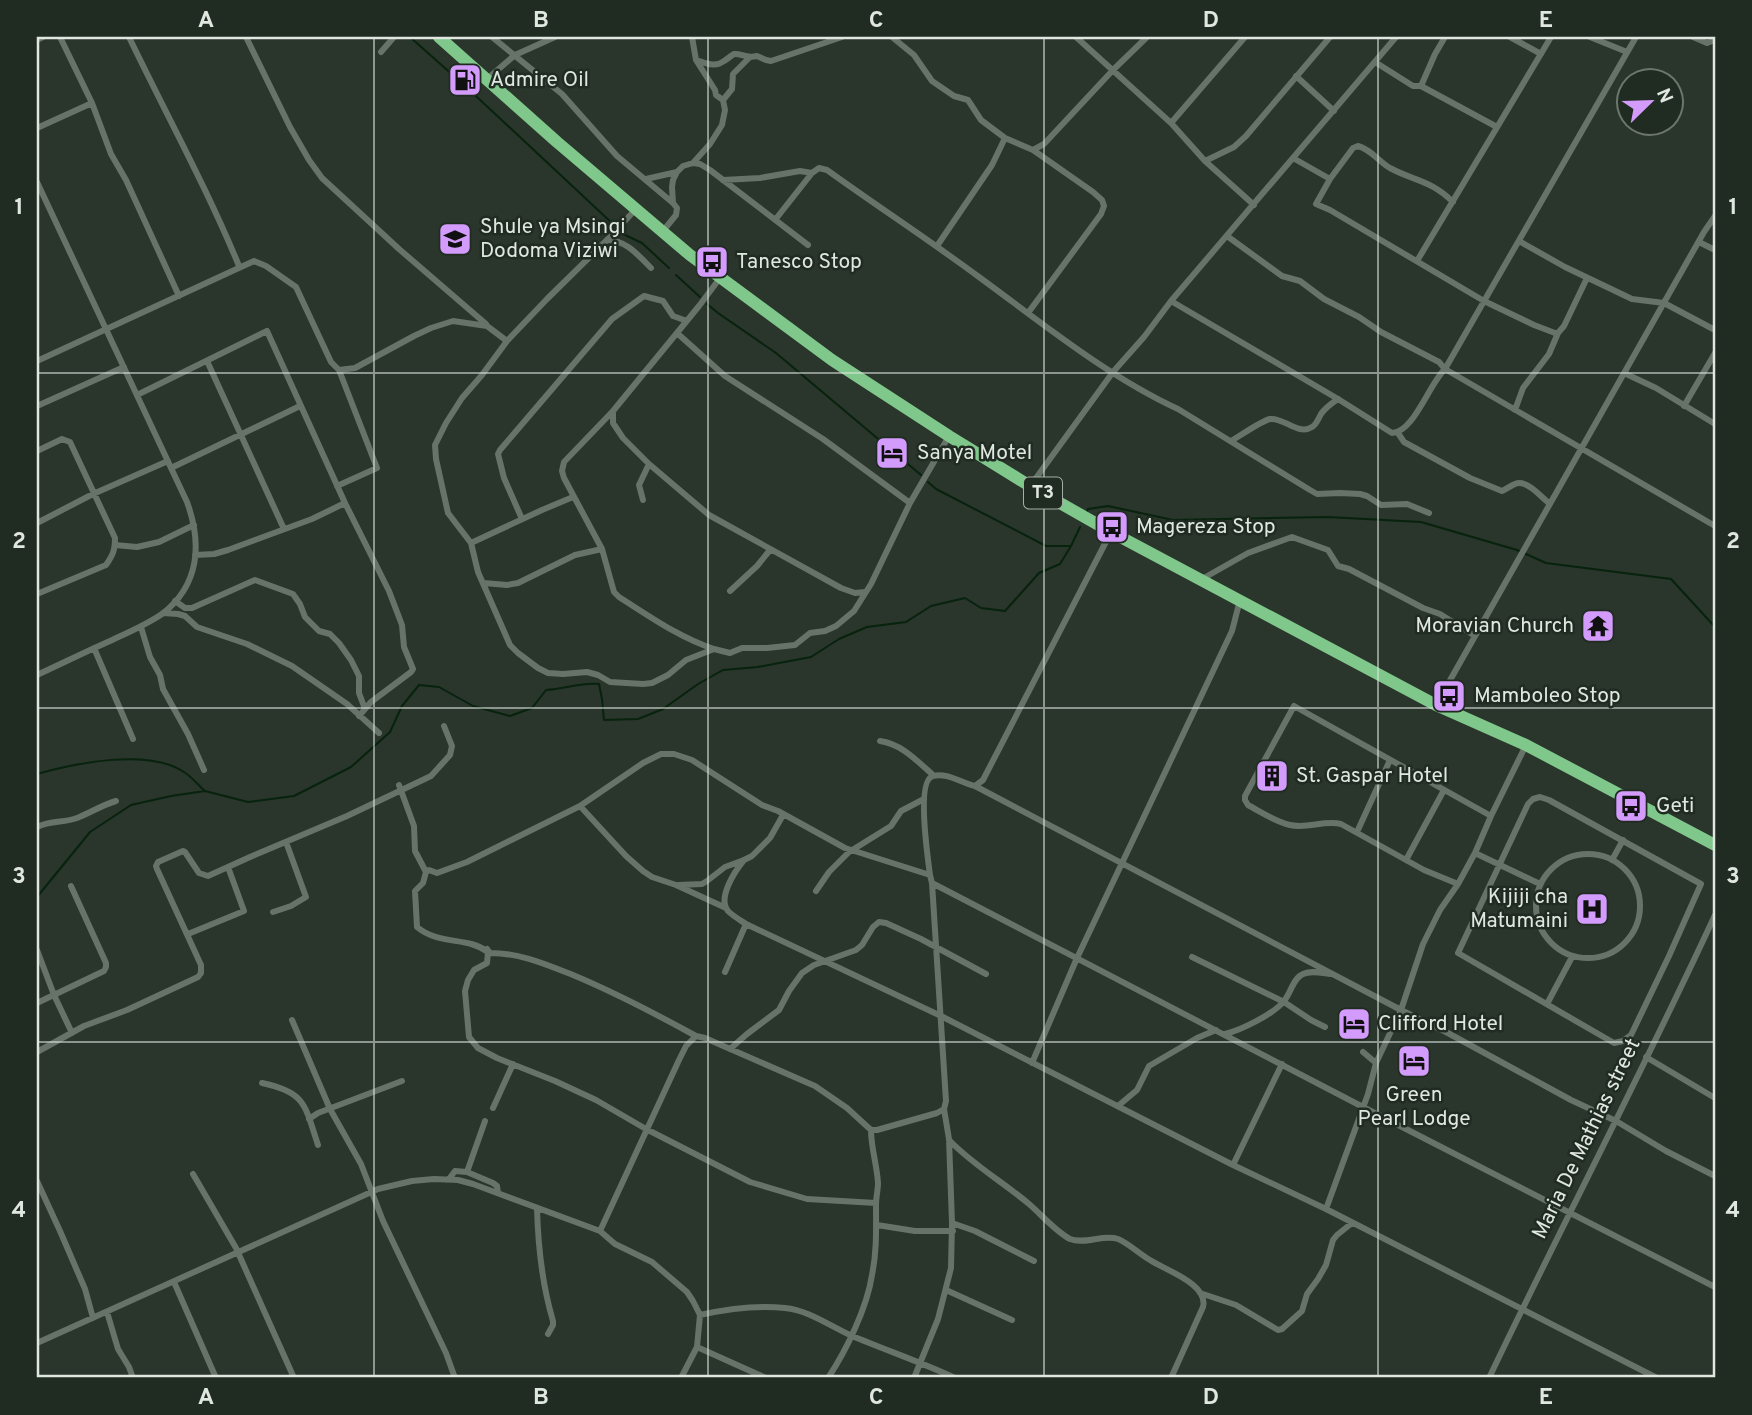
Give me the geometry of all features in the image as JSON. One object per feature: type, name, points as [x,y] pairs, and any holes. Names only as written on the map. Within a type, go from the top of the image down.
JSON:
[{"type":"highway","name":"T3","points":[[439,37],[556,142],[720,278],[832,360],[949,436],[1111,532],[1436,705],[1526,745],[1715,845]]},
{"type":"street","points":[[37,40],[43,37]]},
{"type":"street","points":[[60,37],[92,103],[111,154],[126,180],[179,296]]},
{"type":"street","points":[[130,37],[239,267]]},
{"type":"street","points":[[246,37],[290,127],[322,178],[399,250],[507,341]]},
{"type":"street","points":[[381,52],[394,37]]},
{"type":"street","points":[[492,37],[562,94],[618,156],[673,203],[677,208],[676,215],[663,232]]},
{"type":"street","points":[[487,79],[515,55],[555,37]]},
{"type":"street","points":[[692,37],[696,60],[716,95],[723,100]]},
{"type":"street","points":[[696,60],[712,65],[720,64],[733,54],[749,58],[757,56],[771,61],[842,37]]},
{"type":"street","points":[[892,37],[914,55],[932,81],[954,96],[968,100],[981,120],[1005,138],[1033,150],[1102,200],[1104,206],[1101,214],[1028,313]]},
{"type":"street","points":[[1076,37],[1171,123],[1205,161],[1254,205]]},
{"type":"street","points":[[1033,150],[1044,144],[1147,37]]},
{"type":"street","points":[[1171,123],[1245,37]]},
{"type":"street","points":[[1205,161],[1234,147],[1246,136],[1330,37]]},
{"type":"street","points":[[1030,486],[1113,372],[1396,37]]},
{"type":"street","points":[[1421,86],[1445,37]]},
{"type":"street","points":[[1510,37],[1541,54]]},
{"type":"street","points":[[1417,261],[1551,37]]},
{"type":"street","points":[[1590,37],[1628,52]]},
{"type":"street","points":[[1398,433],[1408,424],[1445,369],[1636,37]]},
{"type":"street","points":[[1693,37],[1707,43],[1715,40]]},
{"type":"street","points":[[693,163],[720,130],[724,114],[723,100],[732,89],[734,73],[749,58]]},
{"type":"street","points":[[1375,62],[1413,86],[1421,86],[1497,127]]},
{"type":"street","points":[[1296,76],[1334,111]]},
{"type":"street","points":[[37,128],[92,103]]},
{"type":"street","points":[[937,246],[992,165],[1005,138]]},
{"type":"street","points":[[1453,202],[1440,190],[1391,169],[1370,150],[1358,146],[1353,148],[1330,179],[1315,204],[1330,210],[1484,301],[1541,328],[1558,333]]},
{"type":"street","points":[[1293,158],[1330,179]]},
{"type":"street","points":[[673,203],[673,180],[677,172],[683,166],[700,164],[808,245]]},
{"type":"street","points":[[775,220],[812,173],[820,168],[827,170],[1113,372],[1231,441],[1288,478],[1317,494],[1360,494],[1381,505],[1407,504],[1429,513]]},
{"type":"street","points":[[646,179],[677,172]]},
{"type":"street","points":[[723,180],[812,173]]},
{"type":"street","points":[[37,182],[187,502],[197,546],[190,580],[163,613],[141,626],[38,672]]},
{"type":"street","points":[[635,209],[507,341],[446,423],[435,445],[436,459],[448,513],[471,543],[477,567],[510,645],[538,668],[548,673],[587,672],[610,681],[648,684],[668,675],[686,660],[714,649]]},
{"type":"street","points":[[1436,705],[1715,216]]},
{"type":"street","points":[[1227,236],[1282,276],[1300,281],[1324,299],[1439,362],[1445,369],[1715,526]]},
{"type":"street","points":[[607,240],[624,244],[651,268]]},
{"type":"street","points":[[1519,241],[1632,299],[1664,303],[1715,330]]},
{"type":"street","points":[[1699,242],[1715,250]]},
{"type":"street","points":[[37,350],[39,360],[239,267],[254,261],[260,263],[296,287],[331,362],[338,370],[377,468],[337,486]]},
{"type":"street","points":[[720,278],[612,411],[564,462],[562,471],[602,549],[611,584],[619,597],[697,644],[730,653],[742,648],[795,645],[810,633],[828,630],[843,622],[854,611],[871,584],[910,503],[949,436]]},
{"type":"street","points":[[1514,410],[1523,388],[1549,354],[1587,278]]},
{"type":"street","points":[[522,519],[504,478],[498,454],[500,450],[612,319],[644,296],[663,300],[673,316],[687,321]]},
{"type":"street","points":[[1171,301],[1388,431],[1398,433],[1404,442],[1470,478],[1502,491],[1522,484],[1530,487],[1550,504]]},
{"type":"street","points":[[338,370],[355,368],[414,336],[453,321],[487,326]]},
{"type":"street","points":[[137,395],[267,331],[388,591],[402,625],[404,647],[413,669],[359,716]]},
{"type":"street","points":[[677,333],[725,376],[823,439],[910,503]]},
{"type":"street","points":[[1684,406],[1715,353]]},
{"type":"street","points":[[207,361],[284,529]]},
{"type":"street","points":[[37,406],[124,367]]},
{"type":"street","points":[[1624,373],[1656,388],[1715,424]]},
{"type":"street","points":[[1231,441],[1270,419],[1301,430],[1308,429],[1314,426],[1321,414],[1338,399]]},
{"type":"street","points":[[37,523],[93,494],[241,434],[300,406]]},
{"type":"street","points":[[612,411],[612,418],[623,438],[709,515],[841,588],[855,593],[865,592]]},
{"type":"street","points":[[37,451],[62,439],[69,442],[115,545],[113,556],[106,565],[37,594]]},
{"type":"street","points":[[643,500],[639,485],[649,464]]},
{"type":"street","points":[[471,543],[573,497]]},
{"type":"street","points":[[195,555],[219,553],[312,519],[345,503]]},
{"type":"street","points":[[115,545],[137,547],[159,542],[194,526]]},
{"type":"street","points":[[975,786],[983,780],[1111,532]]},
{"type":"street","points":[[1202,579],[1248,552],[1292,537],[1328,550],[1338,566],[1440,614],[1475,636]]},
{"type":"street","points":[[484,583],[518,583],[575,555],[602,549]]},
{"type":"street","points":[[730,591],[770,550]]},
{"type":"street","points":[[174,601],[185,608],[192,608],[255,580],[293,594],[305,617],[319,631],[330,634],[351,660],[359,678],[359,693],[365,709]]},
{"type":"street","points":[[1032,1063],[1077,957],[1232,631],[1240,600]]},
{"type":"street","points":[[163,613],[185,616],[197,627],[247,643],[284,662],[347,704],[379,733]]},
{"type":"street","points":[[141,626],[163,689],[204,770]]},
{"type":"street","points":[[94,648],[133,739]]},
{"type":"street","points":[[1458,884],[1431,873],[1337,823],[1289,825],[1248,805],[1245,796],[1294,706],[1491,816]]},
{"type":"street","points":[[37,1052],[84,1026],[127,1010],[198,977],[201,973],[201,965],[188,934],[156,866],[159,862],[183,851],[199,873],[208,876],[431,776],[450,755],[452,746],[444,726]]},
{"type":"street","points":[[880,741],[901,748],[933,775],[947,776],[975,786],[1446,1032],[1578,1104],[1616,1121],[1715,1176]]},
{"type":"street","points":[[1326,1209],[1376,1063],[1401,1010],[1423,944],[1440,910],[1475,853],[1526,745]]},
{"type":"street","points":[[426,872],[429,870],[437,873],[467,862],[580,806],[643,763],[666,753],[684,756],[762,805],[845,848],[931,879],[1363,1107],[1715,1287]]},
{"type":"street","points":[[1357,832],[1390,760]]},
{"type":"street","points":[[914,1378],[938,1319],[951,1268],[949,1139],[944,1108],[946,1101],[924,799],[926,782],[933,775]]},
{"type":"street","points":[[400,788],[414,827],[415,851],[426,872],[423,883],[415,891],[416,925],[441,940],[480,946],[488,952],[487,963],[474,970],[465,991],[469,1037],[478,1048],[596,1100],[750,1182],[807,1199],[876,1203]]},
{"type":"street","points":[[1406,860],[1444,790]]},
{"type":"street","points":[[1540,797],[1701,884],[1670,956],[1630,1035],[1623,1041],[1614,1043],[1458,953],[1500,866],[1528,804],[1540,797]]},
{"type":"street","points":[[816,891],[829,872],[852,850],[891,826],[901,811],[924,799]]},
{"type":"street","points":[[37,827],[47,822],[75,819],[116,801]]},
{"type":"street","points":[[580,806],[626,856],[652,877],[726,908],[746,924],[940,1016],[1657,1378]]},
{"type":"street","points":[[676,886],[702,884],[725,867],[752,856],[773,834],[783,815]]},
{"type":"street","points":[[1612,860],[1623,840]]},
{"type":"street","points":[[273,912],[306,897],[286,842]]},
{"type":"street","points":[[1475,853],[1540,884]]},
{"type":"street","points":[[1589,854],[1612,860],[1624,868],[1633,879],[1638,892],[1640,906],[1633,933],[1613,953],[1600,958],[1572,957],[1556,948],[1544,935],[1536,910],[1540,884],[1555,865],[1577,855],[1589,854]]},
{"type":"street","points":[[726,908],[724,901],[732,876],[744,860]]},
{"type":"street","points":[[188,934],[244,911],[228,867]]},
{"type":"street","points":[[37,1003],[104,971],[106,967],[71,886]]},
{"type":"street","name":"Maria De Mathias street","points":[[1489,1378],[1715,915]]},
{"type":"street","points":[[730,1049],[779,1010],[799,975],[814,965],[859,948],[879,922],[935,945],[986,974]]},
{"type":"street","points":[[725,972],[746,924]]},
{"type":"street","points":[[432,936],[481,945],[490,953],[534,959],[634,1002],[696,1036],[815,1086],[847,1108],[871,1130],[937,1113],[944,1108]]},
{"type":"street","points":[[37,950],[72,1033]]},
{"type":"street","points":[[1192,957],[1284,1002],[1325,1027]]},
{"type":"street","points":[[1547,1004],[1572,957]]},
{"type":"street","points":[[1225,1034],[1265,1017],[1284,1002],[1301,974],[1334,974]]},
{"type":"street","points":[[292,1020],[330,1109],[361,1164],[383,1221],[446,1353],[455,1378]]},
{"type":"street","points":[[1118,1107],[1137,1090],[1149,1066],[1216,1030]]},
{"type":"street","points":[[600,1231],[684,1049],[696,1036]]},
{"type":"street","points":[[1363,1052],[1376,1063]]},
{"type":"street","points":[[1646,1057],[1715,1098]]},
{"type":"street","points":[[1233,1165],[1282,1063]]},
{"type":"street","points":[[493,1108],[513,1064]]},
{"type":"street","points":[[309,1119],[318,1113],[402,1081]]},
{"type":"street","points":[[262,1083],[281,1087],[297,1096],[304,1105],[318,1144]]},
{"type":"street","points":[[467,1172],[485,1121]]},
{"type":"street","points":[[828,1378],[864,1309],[872,1276],[878,1185],[871,1130]]},
{"type":"street","points":[[949,1139],[961,1152],[1063,1235],[1074,1241],[1118,1239],[1153,1263],[1177,1273],[1200,1293],[1203,1307],[1171,1378]]},
{"type":"street","points":[[449,1179],[455,1171],[467,1172],[493,1182],[498,1193]]},
{"type":"street","points":[[193,1174],[237,1253],[293,1378]]},
{"type":"street","points":[[37,1343],[372,1192],[412,1181],[449,1179],[473,1184],[600,1231],[615,1244],[658,1266],[687,1292],[700,1315],[697,1347],[681,1378]]},
{"type":"street","points":[[37,1181],[85,1289],[93,1318]]},
{"type":"street","points":[[537,1208],[542,1274],[553,1325],[548,1335]]},
{"type":"street","points":[[1200,1293],[1236,1305],[1282,1329],[1302,1311],[1307,1294],[1326,1265],[1333,1240],[1352,1223]]},
{"type":"street","points":[[877,1225],[915,1231],[952,1227],[975,1231],[1034,1261]]},
{"type":"street","points":[[174,1282],[216,1378]]},
{"type":"street","points":[[946,1290],[1012,1320]]},
{"type":"street","points":[[700,1315],[732,1308],[786,1308],[955,1378]]},
{"type":"street","points":[[107,1312],[118,1349],[133,1378]]},
{"type":"street","points":[[697,1347],[766,1378]]},
{"type":"waterway","points":[[410,37],[455,77]]},
{"type":"waterway","points":[[462,83],[614,225]]},
{"type":"waterway","points":[[623,234],[642,243],[669,268]]},
{"type":"waterway","points":[[676,275],[700,297]]},
{"type":"waterway","points":[[707,304],[776,353],[921,475]]},
{"type":"waterway","points":[[928,482],[936,489],[1046,546],[1071,546],[1080,527]]},
{"type":"waterway","points":[[1087,511],[1108,506],[1173,520],[1328,517],[1421,522],[1517,550],[1546,563],[1671,579],[1715,627]]},
{"type":"waterway","points":[[37,897],[90,832],[131,805],[205,791],[248,802],[294,796],[351,767],[390,732],[402,706],[419,685],[439,687],[473,706],[510,716],[532,708],[546,690],[599,684],[604,720],[638,719],[663,709],[723,670],[758,667],[811,657],[839,639],[867,627],[906,622],[931,606],[965,598],[981,608],[1005,611],[1039,573],[1060,564],[1071,546]]},
{"type":"waterway","points":[[37,774],[91,762],[132,759],[169,765],[190,776],[204,790]]},
{"type":"place","name":"Admire Oil","points":[[465,80]]},
{"type":"place","name":"Shule ya Msingi Dodoma Viziwi","points":[[455,239]]},
{"type":"place","name":"Tanesco Stop","points":[[712,262]]},
{"type":"place","name":"Sanya Motel","points":[[892,453]]},
{"type":"place","name":"Magereza Stop","points":[[1112,527]]},
{"type":"place","name":"Moravian Church","points":[[1598,626]]},
{"type":"place","name":"Mamboleo Stop","points":[[1449,696]]},
{"type":"place","name":"St. Gaspar Hotel","points":[[1272,776]]},
{"type":"place","name":"Geti","points":[[1631,806]]},
{"type":"place","name":"Kijiji cha Matumaini","points":[[1592,909]]},
{"type":"place","name":"Clifford Hotel","points":[[1354,1024]]},
{"type":"place","name":"Green Pearl Lodge","points":[[1414,1061]]}]
